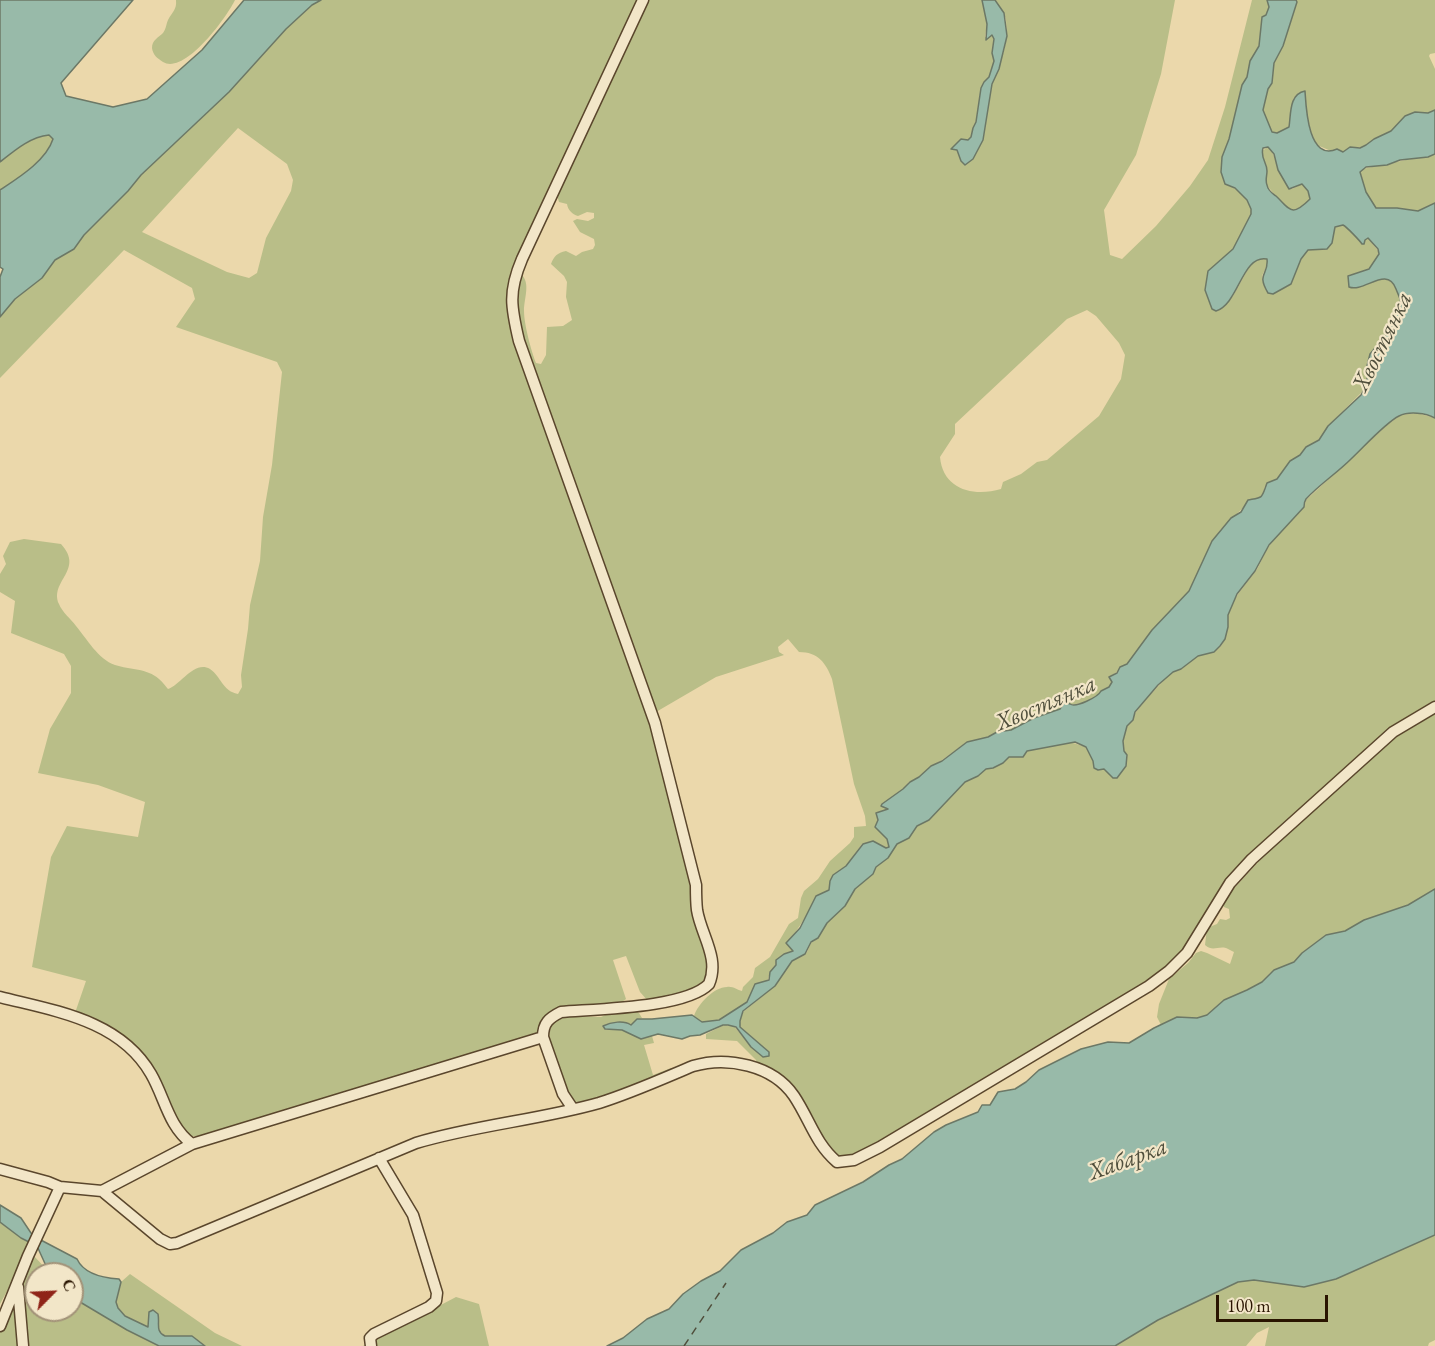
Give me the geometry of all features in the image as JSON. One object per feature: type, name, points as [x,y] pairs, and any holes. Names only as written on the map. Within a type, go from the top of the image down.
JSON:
[{"type":"street","points":[[573,1109],[564,1094],[543,1037],[547,1021],[561,1012],[678,999],[705,989],[714,968],[697,911],[696,885],[654,723],[519,341],[511,308],[513,280],[522,259],[643,0]]},
{"type":"street","points":[[102,1191],[160,1239],[170,1244],[177,1243],[416,1143],[441,1135],[499,1125],[600,1102],[706,1062],[736,1062],[760,1071],[785,1086],[800,1107],[824,1151],[837,1162],[854,1160],[880,1147],[1130,998],[1169,971],[1186,953],[1230,883],[1252,859],[1393,732],[1435,707]]},
{"type":"street","points":[[0,997],[91,1022],[122,1040],[133,1050],[151,1074],[169,1116],[180,1134],[192,1144]]},
{"type":"street","points":[[0,1169],[60,1187],[102,1191],[192,1144],[543,1037]]},
{"type":"street","points":[[371,1346],[370,1338],[374,1334],[429,1307],[436,1301],[436,1293],[413,1215],[380,1158]]},
{"type":"street","points":[[0,1326],[28,1256],[60,1187]]},
{"type":"street","points":[[17,1284],[23,1346]]},
{"type":"green space","points":[[176,0],[235,0],[215,31],[193,53],[172,64],[159,59],[154,54],[152,45],[165,30],[175,9]]},
{"type":"green space","points":[[321,0],[982,0],[987,24],[985,37],[992,35],[994,39],[992,53],[994,61],[989,77],[981,88],[976,122],[971,137],[968,140],[961,139],[952,148],[957,149],[961,161],[978,149],[983,140],[992,84],[1004,51],[1007,36],[1006,20],[995,0],[1175,0],[1161,74],[1136,155],[1104,210],[1110,255],[1122,259],[1156,226],[1190,186],[1208,160],[1225,107],[1252,0],[1267,0],[1269,7],[1266,15],[1262,17],[1259,46],[1250,61],[1247,77],[1242,85],[1229,139],[1222,157],[1221,172],[1229,186],[1237,190],[1250,205],[1251,214],[1233,249],[1208,271],[1205,290],[1210,304],[1223,308],[1233,296],[1252,262],[1263,258],[1267,259],[1268,263],[1262,276],[1266,289],[1285,288],[1291,284],[1301,258],[1308,250],[1323,250],[1332,243],[1335,227],[1342,225],[1361,243],[1368,238],[1379,252],[1372,266],[1360,273],[1349,275],[1349,282],[1358,288],[1380,278],[1388,280],[1395,285],[1401,299],[1401,307],[1390,319],[1385,336],[1370,354],[1365,389],[1328,426],[1319,440],[1306,447],[1300,455],[1290,461],[1277,479],[1265,486],[1262,497],[1245,506],[1221,529],[1211,543],[1189,591],[1152,630],[1127,664],[1109,677],[1112,682],[1109,687],[1094,699],[1081,703],[1070,704],[1064,698],[1060,709],[1034,718],[1011,730],[967,742],[909,782],[882,804],[887,807],[887,810],[881,811],[875,827],[887,839],[889,847],[886,848],[873,841],[862,844],[846,866],[833,875],[829,890],[817,901],[786,943],[793,951],[776,960],[776,965],[770,972],[767,982],[755,984],[750,998],[736,1011],[707,1023],[701,1022],[694,1016],[703,1002],[717,990],[729,987],[742,991],[753,977],[755,968],[770,957],[789,924],[798,918],[804,891],[818,879],[830,861],[850,843],[854,837],[854,827],[866,826],[854,784],[830,673],[816,656],[799,652],[788,639],[778,647],[779,652],[784,655],[716,677],[656,712],[653,725],[709,962],[708,976],[698,988],[691,992],[648,1001],[640,992],[626,956],[613,960],[626,999],[622,1002],[557,1009],[544,1018],[538,1034],[202,1136],[191,1136],[184,1131],[139,1054],[75,1013],[86,981],[32,967],[51,857],[67,826],[138,837],[145,802],[98,785],[38,773],[50,729],[71,693],[71,666],[64,654],[11,633],[15,601],[0,592],[0,574],[6,564],[3,556],[10,542],[24,539],[61,544],[69,561],[58,589],[59,604],[64,613],[103,658],[115,665],[154,675],[168,689],[193,670],[204,667],[214,672],[228,690],[238,694],[242,687],[241,675],[250,605],[260,561],[263,517],[272,465],[282,372],[277,362],[176,327],[195,299],[192,288],[124,250],[0,378],[0,317],[15,299],[42,278],[55,260],[74,249],[84,234],[141,175],[229,92],[286,29],[312,5]],"holes":[[[238,128],[287,164],[293,180],[291,191],[266,238],[257,273],[249,278],[227,272],[142,232]],[[557,195],[559,202],[567,204],[569,210],[578,216],[587,212],[594,213],[594,218],[588,221],[577,219],[573,221],[580,232],[594,239],[593,249],[576,256],[566,251],[563,252],[556,255],[551,264],[567,282],[566,297],[572,320],[563,326],[547,327],[546,355],[541,364],[536,363],[526,330],[524,311],[526,282],[521,274]],[[1087,310],[1096,316],[1119,343],[1125,355],[1121,379],[1099,416],[1047,460],[1037,462],[1021,474],[1003,482],[1001,489],[980,492],[954,484],[942,468],[940,457],[955,434],[955,424],[1067,319]]]},
{"type":"green space","points":[[1296,0],[1435,0],[1435,53],[1429,56],[1435,69],[1435,111],[1425,114],[1415,112],[1405,116],[1391,131],[1363,147],[1355,147],[1343,152],[1331,151],[1317,145],[1313,140],[1305,97],[1294,97],[1289,127],[1277,133],[1272,132],[1263,110],[1268,89],[1272,83],[1274,63],[1283,46]]},
{"type":"green space","points":[[49,135],[53,139],[38,162],[0,190],[0,162],[29,141]]},
{"type":"green space","points":[[1268,147],[1281,175],[1292,189],[1302,184],[1308,191],[1310,199],[1303,206],[1294,210],[1284,207],[1266,184],[1267,173],[1262,151]]},
{"type":"green space","points":[[1435,154],[1435,203],[1418,211],[1376,208],[1366,192],[1360,171],[1362,169]]},
{"type":"green space","points":[[1417,413],[1435,418],[1435,703],[1250,857],[1200,930],[1168,970],[854,1158],[837,1158],[825,1149],[803,1105],[757,1064],[756,1060],[737,1041],[706,1039],[706,1034],[724,1025],[734,1026],[751,1047],[763,1057],[768,1051],[740,1027],[743,1012],[775,986],[792,961],[807,952],[811,943],[818,938],[827,923],[845,906],[855,889],[873,874],[876,867],[887,858],[897,844],[909,838],[917,826],[927,821],[965,782],[986,769],[1003,763],[1009,757],[1023,756],[1026,751],[1070,742],[1086,747],[1098,770],[1103,768],[1117,778],[1126,766],[1127,755],[1123,746],[1123,736],[1136,712],[1172,673],[1183,668],[1198,655],[1213,652],[1220,647],[1224,642],[1229,612],[1234,601],[1257,569],[1268,548],[1304,507],[1306,500],[1387,425],[1401,415]]},
{"type":"green space","points":[[1435,709],[1435,889],[1408,905],[1364,920],[1345,931],[1326,935],[1294,962],[1270,973],[1262,982],[1224,1000],[1207,1015],[1197,1018],[1177,1017],[1161,1025],[1157,1017],[1159,1004],[1169,979],[1196,953],[1201,951],[1230,964],[1234,952],[1226,948],[1213,948],[1205,945],[1207,928],[1217,924],[1220,919],[1230,918],[1229,909],[1224,907],[1222,902],[1226,897],[1273,846],[1376,750]]},
{"type":"green space","points":[[634,1010],[642,1018],[637,1019],[633,1025],[625,1022],[603,1026],[606,1030],[622,1030],[641,1039],[652,1036],[654,1043],[644,1045],[653,1075],[671,1068],[674,1071],[583,1105],[575,1103],[569,1098],[549,1039],[551,1023],[555,1017],[601,1017],[610,1013]]},
{"type":"green space","points":[[0,1222],[21,1238],[29,1240],[12,1282],[0,1304]]},
{"type":"green space","points":[[1435,1235],[1435,1340],[1428,1346],[1265,1346],[1269,1327],[1257,1333],[1246,1346],[1115,1346],[1158,1320],[1238,1282],[1254,1280],[1304,1287],[1336,1279]]},
{"type":"green space","points":[[33,1255],[40,1262],[29,1262]]},
{"type":"green space","points":[[24,1272],[24,1322],[84,1322],[84,1303],[127,1330],[159,1346],[23,1346],[20,1280]]},
{"type":"green space","points":[[130,1274],[215,1333],[242,1346],[205,1346],[192,1336],[165,1336],[158,1329],[159,1318],[148,1315],[148,1327],[125,1316],[116,1302],[121,1282]]},
{"type":"green space","points":[[13,1292],[20,1346],[0,1346],[0,1324]]},
{"type":"green space","points":[[456,1297],[479,1304],[489,1346],[363,1346]]},
{"type":"water","points":[[0,0],[133,0],[61,83],[66,96],[113,107],[147,99],[202,50],[244,0],[321,0],[312,5],[286,29],[229,92],[141,175],[84,235],[74,249],[55,260],[42,278],[15,299],[0,317],[0,277],[3,269],[0,267],[0,190],[38,162],[53,139],[49,135],[35,138],[0,162]]},
{"type":"water","points":[[982,0],[995,0],[1004,13],[1007,36],[999,69],[992,84],[983,140],[973,159],[965,165],[957,150],[951,149],[961,139],[968,140],[971,137],[976,122],[981,88],[989,77],[994,61],[992,53],[994,39],[992,35],[986,40],[987,24]]},
{"type":"water","name":"Хвостянка","points":[[1267,0],[1296,0],[1297,2],[1283,46],[1274,63],[1272,83],[1268,89],[1263,110],[1272,132],[1277,133],[1289,127],[1293,100],[1305,91],[1310,131],[1314,141],[1320,148],[1327,151],[1337,149],[1343,152],[1350,147],[1360,148],[1391,131],[1405,116],[1415,112],[1428,113],[1435,110],[1435,154],[1400,160],[1387,165],[1366,167],[1360,172],[1366,192],[1376,208],[1418,211],[1435,203],[1435,418],[1412,413],[1393,419],[1306,499],[1304,507],[1269,545],[1255,571],[1237,594],[1228,615],[1225,639],[1220,646],[1214,652],[1198,656],[1173,672],[1158,685],[1135,712],[1133,720],[1127,726],[1123,741],[1127,755],[1126,766],[1117,778],[1113,778],[1104,769],[1094,768],[1086,747],[1075,742],[1027,751],[1023,757],[1009,757],[1003,763],[986,769],[965,782],[929,820],[917,826],[909,838],[897,844],[888,858],[855,889],[845,906],[827,923],[818,938],[811,942],[805,954],[792,961],[775,986],[743,1011],[740,1027],[769,1052],[769,1056],[763,1057],[751,1047],[736,1027],[728,1025],[682,1039],[658,1034],[641,1039],[622,1030],[605,1029],[603,1026],[614,1023],[625,1022],[631,1025],[637,1019],[692,1015],[702,1022],[719,1020],[747,1002],[755,984],[769,980],[776,960],[793,951],[786,943],[800,928],[816,896],[829,890],[833,875],[846,866],[863,844],[873,841],[886,848],[889,847],[887,839],[875,827],[878,820],[876,813],[888,809],[881,806],[882,804],[931,766],[942,761],[967,742],[1011,730],[1034,718],[1060,709],[1063,704],[1062,698],[1073,705],[1082,703],[1109,687],[1112,682],[1109,677],[1127,664],[1152,630],[1189,591],[1212,541],[1231,518],[1241,512],[1248,500],[1261,496],[1267,483],[1277,479],[1290,461],[1300,455],[1306,447],[1319,440],[1328,426],[1361,395],[1367,384],[1370,354],[1385,336],[1394,312],[1400,308],[1401,303],[1392,282],[1387,279],[1355,288],[1349,287],[1348,276],[1369,269],[1379,254],[1378,249],[1368,238],[1362,244],[1343,225],[1335,227],[1332,243],[1327,249],[1308,250],[1301,259],[1291,284],[1273,294],[1268,293],[1263,282],[1267,259],[1252,264],[1224,307],[1216,311],[1212,309],[1205,290],[1208,271],[1233,249],[1251,214],[1247,200],[1235,188],[1225,184],[1221,172],[1222,157],[1250,61],[1259,46],[1262,17],[1266,15],[1269,7]],"holes":[[[1268,147],[1274,154],[1278,170],[1289,189],[1302,184],[1308,191],[1310,199],[1295,210],[1288,208],[1268,189],[1267,168],[1262,155],[1263,148]]]},
{"type":"water","name":"Хабарка","points":[[1435,889],[1435,1235],[1336,1279],[1304,1287],[1254,1280],[1238,1282],[1158,1320],[1115,1346],[607,1346],[623,1338],[647,1319],[669,1309],[683,1294],[720,1271],[741,1250],[773,1233],[787,1222],[807,1215],[815,1205],[863,1182],[902,1159],[946,1125],[978,1112],[982,1105],[990,1105],[998,1092],[1015,1089],[1039,1070],[1081,1049],[1108,1042],[1129,1043],[1177,1017],[1197,1018],[1207,1015],[1224,1000],[1262,982],[1274,970],[1294,962],[1326,935],[1345,931],[1364,920],[1408,905]]},
{"type":"water","points":[[0,1205],[21,1218],[37,1238],[79,1262],[44,1262],[37,1246],[21,1238],[0,1222]]},
{"type":"water","points":[[84,1268],[101,1276],[119,1279],[121,1282],[116,1302],[125,1316],[148,1327],[149,1312],[153,1310],[158,1314],[159,1329],[162,1334],[192,1336],[205,1346],[159,1346],[84,1304]]},
{"type":"ferry route","points":[[684,1346],[726,1283]]}]
